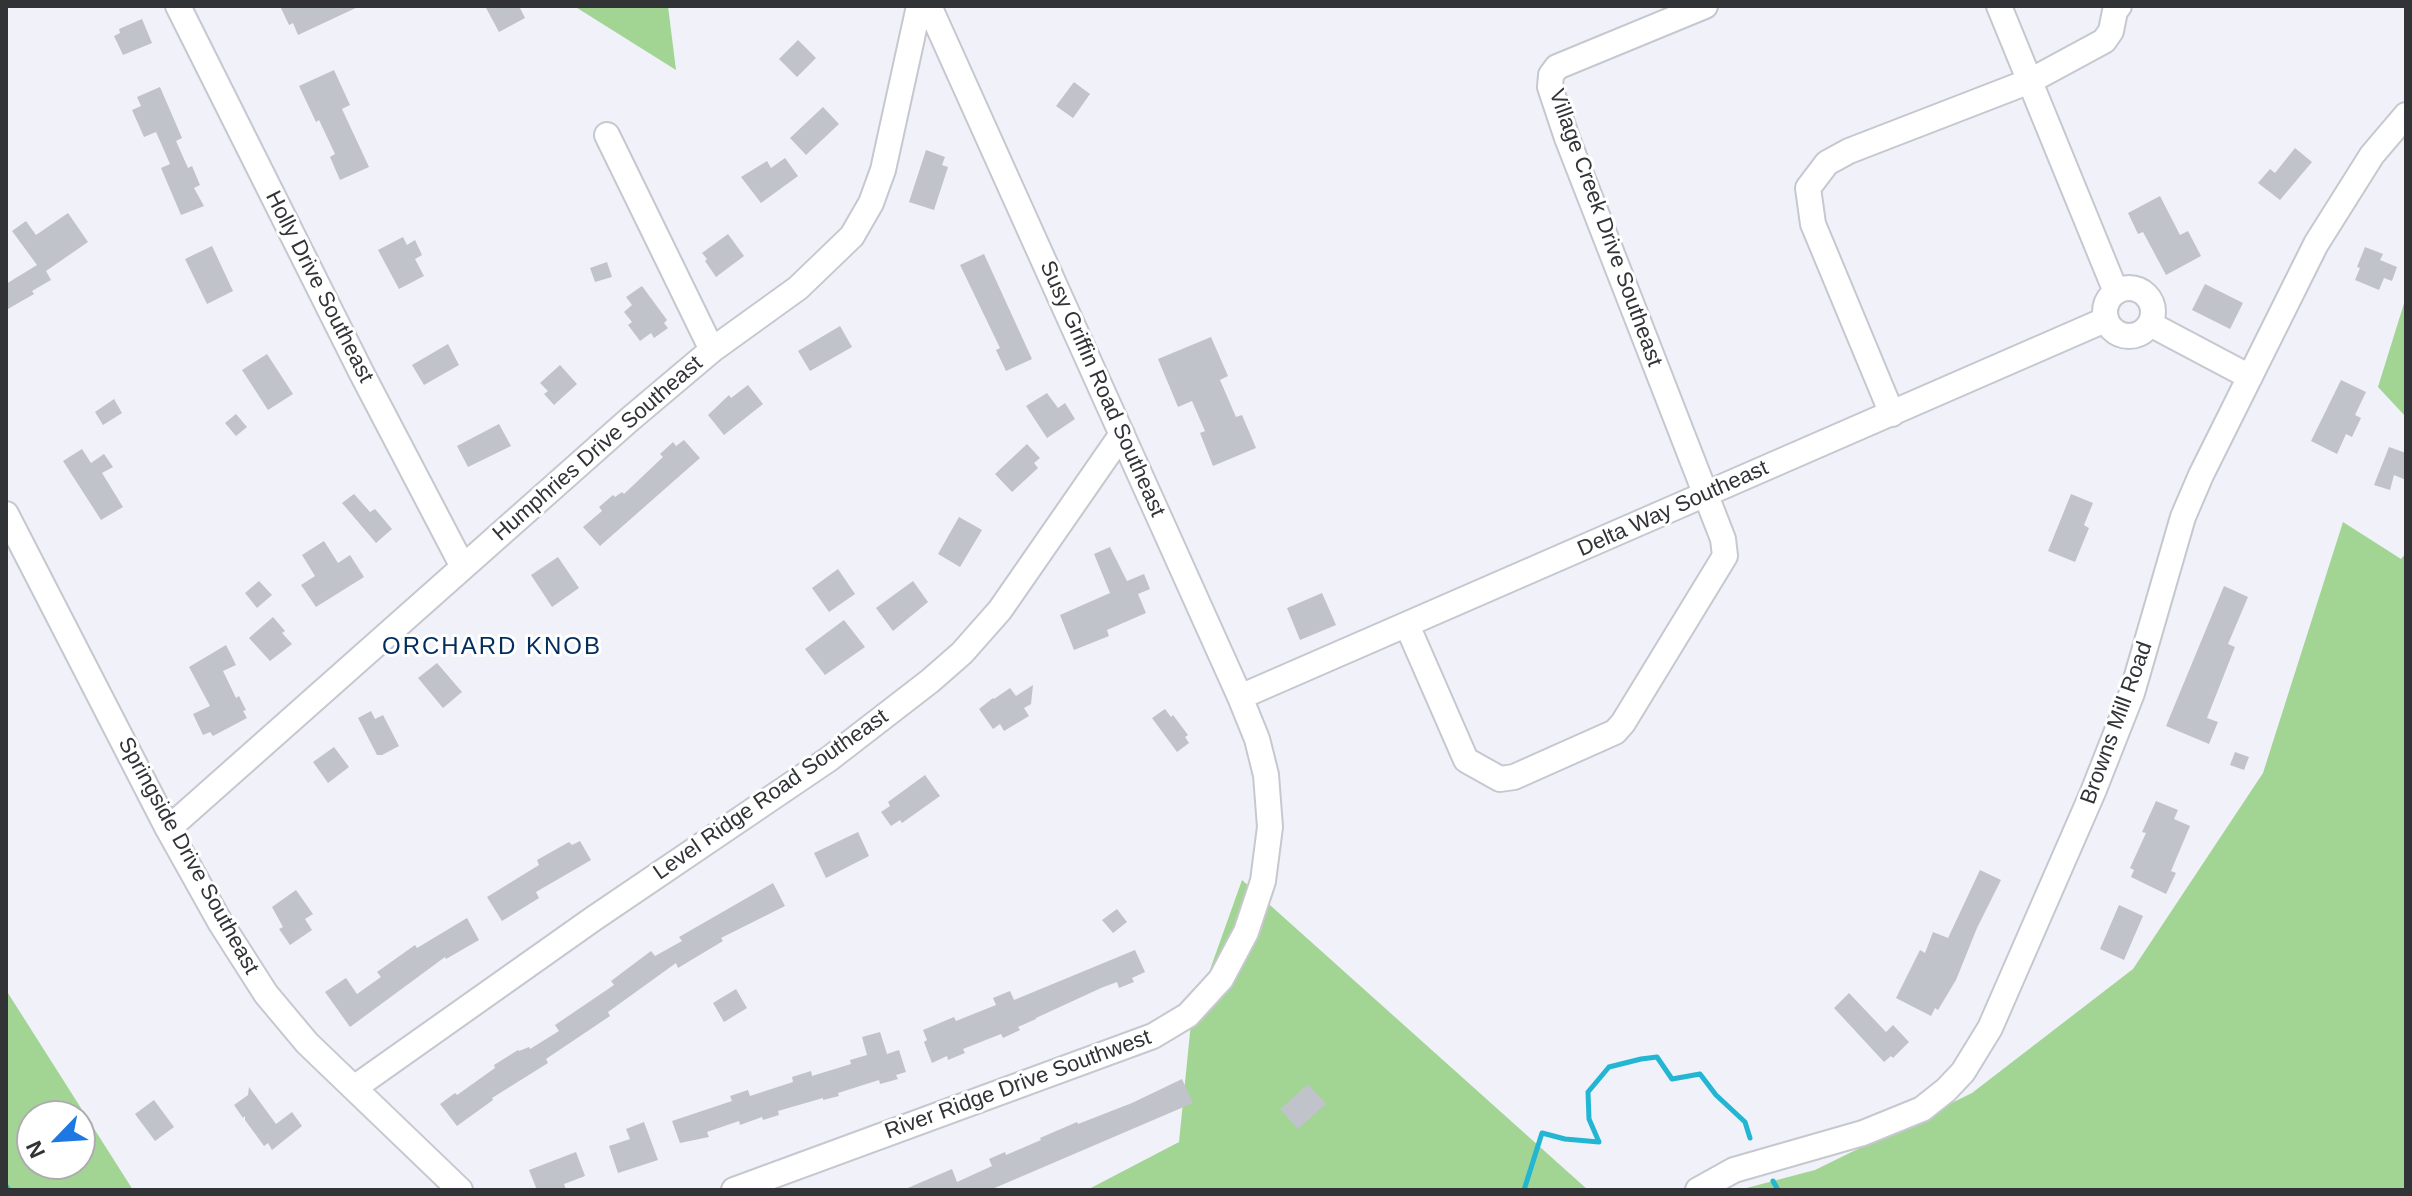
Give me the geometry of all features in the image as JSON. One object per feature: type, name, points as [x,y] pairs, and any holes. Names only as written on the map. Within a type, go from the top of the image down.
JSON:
[{"type":"street","name":"Holly Drive Southeast","points":[[178,6],[361,372],[463,567]]},
{"type":"street","name":"Humphries Drive Southeast","points":[[168,829],[629,420],[712,350],[798,288],[852,236],[871,203],[883,170],[919,6]]},
{"type":"street","name":"Susy Griffin Road Southeast","points":[[929,6],[1240,697],[1257,739],[1266,775]]},
{"type":"street","points":[[1999,6],[2116,292]]},
{"type":"street","points":[[1892,414],[1813,224],[1808,188],[1827,163],[1849,151],[2030,81],[2104,41],[2111,31],[2119,6]]},
{"type":"street","name":"Village Creek Drive Southeast","points":[[1407,625],[1466,760],[1500,779],[1514,777],[1615,732],[1725,556],[1723,539],[1550,87],[1551,75],[1557,67],[1689,9]]},
{"type":"street","name":"Browns Mill Road","points":[[1698,1190],[1734,1170],[1863,1133],[1922,1109],[1963,1072],[1990,1028],[2093,792],[2132,693],[2183,517],[2201,475],[2316,244],[2372,155],[2406,115]]},
{"type":"street","points":[[607,135],[712,350]]},
{"type":"street","points":[[2131,288],[2145,295],[2153,309],[2150,324],[2138,335],[2131,337],[2115,333],[2105,320],[2106,304],[2116,292],[2131,288]]},
{"type":"street","name":"Delta Way Southeast","points":[[1240,697],[2105,320]]},
{"type":"street","points":[[2150,324],[2250,377]]},
{"type":"street","name":"Level Ridge Road Southeast","points":[[354,1088],[593,919],[829,759],[930,681],[962,653],[1000,610],[1122,434]]},
{"type":"street","name":"Springside Drive Southeast","points":[[6,514],[168,829],[220,922],[266,994],[307,1043],[460,1190]]},
{"type":"street","name":"River Ridge Drive Southwest","points":[[734,1190],[1153,1036],[1188,1015],[1221,979],[1251,920],[1263,881],[1270,827],[1266,775]]},
{"type":"green space","points":[[574,6],[668,6],[676,70]]},
{"type":"green space","points":[[2406,297],[2406,417],[2378,387]]},
{"type":"green space","points":[[2343,522],[2401,559],[2406,553],[2406,1190],[1739,1190],[1815,1170],[1972,1093],[2133,969],[2263,773]]},
{"type":"green space","points":[[1242,880],[1588,1190],[1087,1190],[1179,1142],[1191,1023]]},
{"type":"green space","points":[[6,990],[76,1100],[16,1100],[16,1180],[96,1180],[96,1132],[133,1190],[6,1190]]},
{"type":"building","points":[[280,6],[360,6],[298,35]]},
{"type":"building","points":[[485,6],[519,6],[525,18],[499,32]]},
{"type":"building","points":[[142,19],[152,43],[123,55],[114,36],[120,33],[119,29]]},
{"type":"building","points":[[798,40],[816,58],[797,77],[779,59]]},
{"type":"building","points":[[334,70],[350,105],[342,109],[369,167],[340,180],[330,157],[335,154],[299,86]]},
{"type":"building","points":[[1074,82],[1090,94],[1073,118],[1056,106]]},
{"type":"building","points":[[160,87],[182,138],[176,141],[188,168],[192,166],[200,185],[194,188],[204,206],[181,215],[161,168],[170,164],[156,132],[144,137],[132,110],[141,106],[137,97]]},
{"type":"building","points":[[823,107],[839,124],[806,155],[790,138]]},
{"type":"building","points":[[2295,148],[2312,162],[2280,200],[2258,183],[2270,169],[2275,173]]},
{"type":"building","points":[[926,150],[945,157],[942,165],[948,167],[934,210],[909,202]]},
{"type":"building","points":[[785,158],[798,176],[761,203],[741,177],[767,161],[771,168]]},
{"type":"building","points":[[2160,196],[2180,235],[2188,231],[2201,256],[2166,275],[2143,232],[2138,234],[2128,213]]},
{"type":"building","points":[[68,213],[88,242],[46,271],[51,280],[6,310],[6,284],[37,265],[12,231],[26,221],[36,235]]},
{"type":"building","points":[[728,234],[744,256],[716,277],[702,253]]},
{"type":"building","points":[[403,237],[407,245],[415,240],[422,255],[415,259],[424,276],[399,289],[378,250]]},
{"type":"building","points":[[212,246],[233,291],[207,304],[185,259]]},
{"type":"building","points":[[2365,247],[2383,254],[2380,260],[2397,267],[2392,281],[2384,278],[2379,290],[2355,280]]},
{"type":"building","points":[[984,254],[1032,359],[1006,371],[996,350],[1000,348],[960,265]]},
{"type":"building","points":[[607,262],[612,277],[595,282],[590,268]]},
{"type":"building","points":[[2205,284],[2243,303],[2230,329],[2192,310]]},
{"type":"building","points":[[642,286],[667,320],[664,323],[668,328],[654,338],[651,333],[640,341],[628,325],[632,322],[624,312],[632,305],[626,297]]},
{"type":"building","points":[[840,326],[852,347],[810,371],[798,351]]},
{"type":"building","points":[[1211,337],[1228,376],[1220,380],[1236,417],[1242,415],[1256,448],[1213,466],[1200,433],[1205,431],[1192,401],[1178,407],[1158,359]]},
{"type":"building","points":[[448,344],[459,365],[424,385],[412,365]]},
{"type":"building","points":[[267,354],[293,394],[268,410],[242,370]]},
{"type":"building","points":[[560,365],[577,384],[554,405],[544,394],[548,391],[540,383]]},
{"type":"building","points":[[2341,380],[2366,392],[2355,415],[2361,418],[2352,437],[2346,434],[2337,454],[2311,441]]},
{"type":"building","points":[[748,385],[763,404],[724,435],[708,415],[729,395],[731,398]]},
{"type":"building","points":[[1047,393],[1058,408],[1065,403],[1075,419],[1047,438],[1026,406]]},
{"type":"building","points":[[114,399],[122,413],[103,425],[95,412]]},
{"type":"building","points":[[236,414],[247,427],[236,436],[225,423]]},
{"type":"building","points":[[499,424],[511,446],[468,467],[457,446]]},
{"type":"building","points":[[684,440],[700,458],[600,546],[583,527],[602,511],[599,507],[613,495],[624,494],[663,457],[660,454],[673,442],[676,446]]},
{"type":"building","points":[[1027,444],[1040,458],[1034,463],[1038,468],[1012,492],[995,474]]},
{"type":"building","points":[[2389,447],[2406,453],[2406,480],[2394,475],[2390,490],[2374,485]]},
{"type":"building","points":[[82,449],[91,463],[104,454],[113,467],[102,473],[123,507],[101,520],[63,461]]},
{"type":"building","points":[[354,494],[370,512],[375,509],[392,529],[376,543],[342,503]]},
{"type":"building","points":[[2071,494],[2093,503],[2084,525],[2089,528],[2075,562],[2048,551]]},
{"type":"building","points":[[959,517],[982,530],[960,567],[938,554]]},
{"type":"building","points":[[324,541],[338,563],[350,555],[364,577],[316,607],[301,585],[315,576],[302,555]]},
{"type":"building","points":[[1110,547],[1127,581],[1144,574],[1150,589],[1138,594],[1146,613],[1107,630],[1109,636],[1074,650],[1060,615],[1110,593],[1094,554]]},
{"type":"building","points":[[558,557],[579,588],[552,607],[531,575]]},
{"type":"building","points":[[838,569],[855,594],[829,612],[812,588]]},
{"type":"building","points":[[259,581],[272,595],[257,608],[245,593]]},
{"type":"building","points":[[913,581],[928,602],[893,631],[876,608]]},
{"type":"building","points":[[2224,586],[2248,597],[2228,644],[2235,647],[2207,718],[2218,722],[2209,744],[2166,726]]},
{"type":"building","points":[[1322,593],[1336,625],[1300,640],[1287,608]]},
{"type":"building","points":[[273,617],[292,644],[270,661],[249,638]]},
{"type":"building","points":[[844,620],[865,647],[825,675],[805,649]]},
{"type":"building","points":[[226,645],[236,665],[223,671],[236,698],[239,696],[247,718],[213,736],[210,732],[203,735],[193,714],[210,706],[189,667]]},
{"type":"building","points":[[437,663],[462,692],[443,708],[418,678]]},
{"type":"building","points":[[1033,685],[1031,704],[1024,708],[1029,716],[1004,731],[1000,724],[993,729],[979,709],[1010,688],[1016,696]]},
{"type":"building","points":[[1165,709],[1188,735],[1185,737],[1189,743],[1177,752],[1152,718]]},
{"type":"building","points":[[371,711],[375,719],[383,715],[399,746],[382,755],[377,755],[358,718]]},
{"type":"building","points":[[334,747],[349,767],[328,783],[313,762]]},
{"type":"building","points":[[2235,752],[2249,757],[2244,770],[2230,765]]},
{"type":"building","points":[[925,775],[940,796],[902,823],[900,820],[891,826],[881,812],[890,806],[888,802]]},
{"type":"building","points":[[2156,801],[2178,810],[2174,819],[2190,826],[2171,871],[2176,873],[2166,894],[2131,877],[2134,870],[2130,868]]},
{"type":"building","points":[[858,832],[869,856],[826,878],[814,853]]},
{"type":"building","points":[[580,841],[591,860],[536,892],[539,898],[502,921],[487,897],[539,865],[537,860],[569,842],[572,845]]},
{"type":"building","points":[[1980,870],[2001,880],[1956,980],[1931,1016],[1896,998],[1920,950],[1925,953],[1933,932],[1948,938]]},
{"type":"building","points":[[773,883],[785,906],[721,938],[723,941],[678,968],[676,963],[608,1012],[610,1016],[546,1059],[548,1063],[492,1098],[457,1126],[440,1104],[518,1050],[530,1049],[559,1031],[555,1025],[614,985],[611,981],[651,951],[655,956],[682,941],[679,937]]},
{"type":"building","points":[[296,890],[313,914],[305,919],[312,930],[290,945],[279,929],[283,927],[272,907]]},
{"type":"building","points":[[2119,905],[2143,916],[2124,960],[2100,949]]},
{"type":"building","points":[[1117,909],[1127,922],[1113,933],[1102,920]]},
{"type":"building","points":[[467,918],[479,940],[445,957],[350,1027],[325,992],[346,978],[357,994],[381,977],[377,972],[415,945],[417,948]]},
{"type":"building","points":[[1135,950],[1145,972],[1132,978],[1134,982],[1119,988],[1117,982],[1101,988],[1018,1027],[1020,1030],[1003,1038],[1001,1034],[963,1049],[965,1053],[932,1063],[923,1030],[996,1005],[993,998],[1010,991],[1014,1000]]},
{"type":"building","points":[[736,989],[747,1008],[724,1022],[713,1003]]},
{"type":"building","points":[[1849,993],[1886,1032],[1893,1025],[1909,1042],[1893,1058],[1891,1056],[1884,1062],[1834,1008]]},
{"type":"building","points":[[880,1032],[887,1054],[899,1050],[906,1072],[896,1075],[898,1079],[880,1084],[879,1080],[838,1093],[839,1096],[778,1111],[779,1115],[763,1120],[762,1117],[740,1125],[739,1121],[707,1132],[709,1137],[680,1143],[672,1121],[732,1101],[730,1096],[748,1090],[750,1096],[793,1082],[792,1077],[811,1071],[812,1076],[851,1064],[850,1060],[867,1055],[862,1037]]},
{"type":"building","points":[[1182,1079],[1193,1103],[990,1190],[903,1190],[952,1169],[957,1182],[992,1166],[989,1159],[1005,1152],[1006,1155],[1077,1122],[1132,1103]]},
{"type":"building","points":[[1308,1084],[1326,1104],[1298,1129],[1280,1109]]},
{"type":"building","points":[[249,1087],[276,1124],[292,1112],[302,1126],[272,1150],[268,1143],[264,1146],[234,1105],[248,1095]]},
{"type":"building","points":[[154,1100],[174,1127],[155,1141],[135,1114]]},
{"type":"building","points":[[644,1122],[658,1160],[618,1173],[609,1146],[630,1139],[626,1129]]},
{"type":"building","points":[[576,1152],[585,1176],[564,1184],[566,1190],[537,1190],[529,1170]]},
{"type":"waterway","points":[[1524,1190],[1542,1133],[1599,1142],[1589,1119],[1588,1092],[1609,1067],[1641,1059],[1657,1057],[1672,1079],[1700,1074],[1716,1095],[1745,1122],[1750,1138]]},
{"type":"waterway","points":[[1773,1181],[1778,1190]]},
{"type":"waterway","points":[[6,1186],[9,1190]]},
{"type":"district","name":"ORCHARD KNOB","points":[[492,647]]}]
